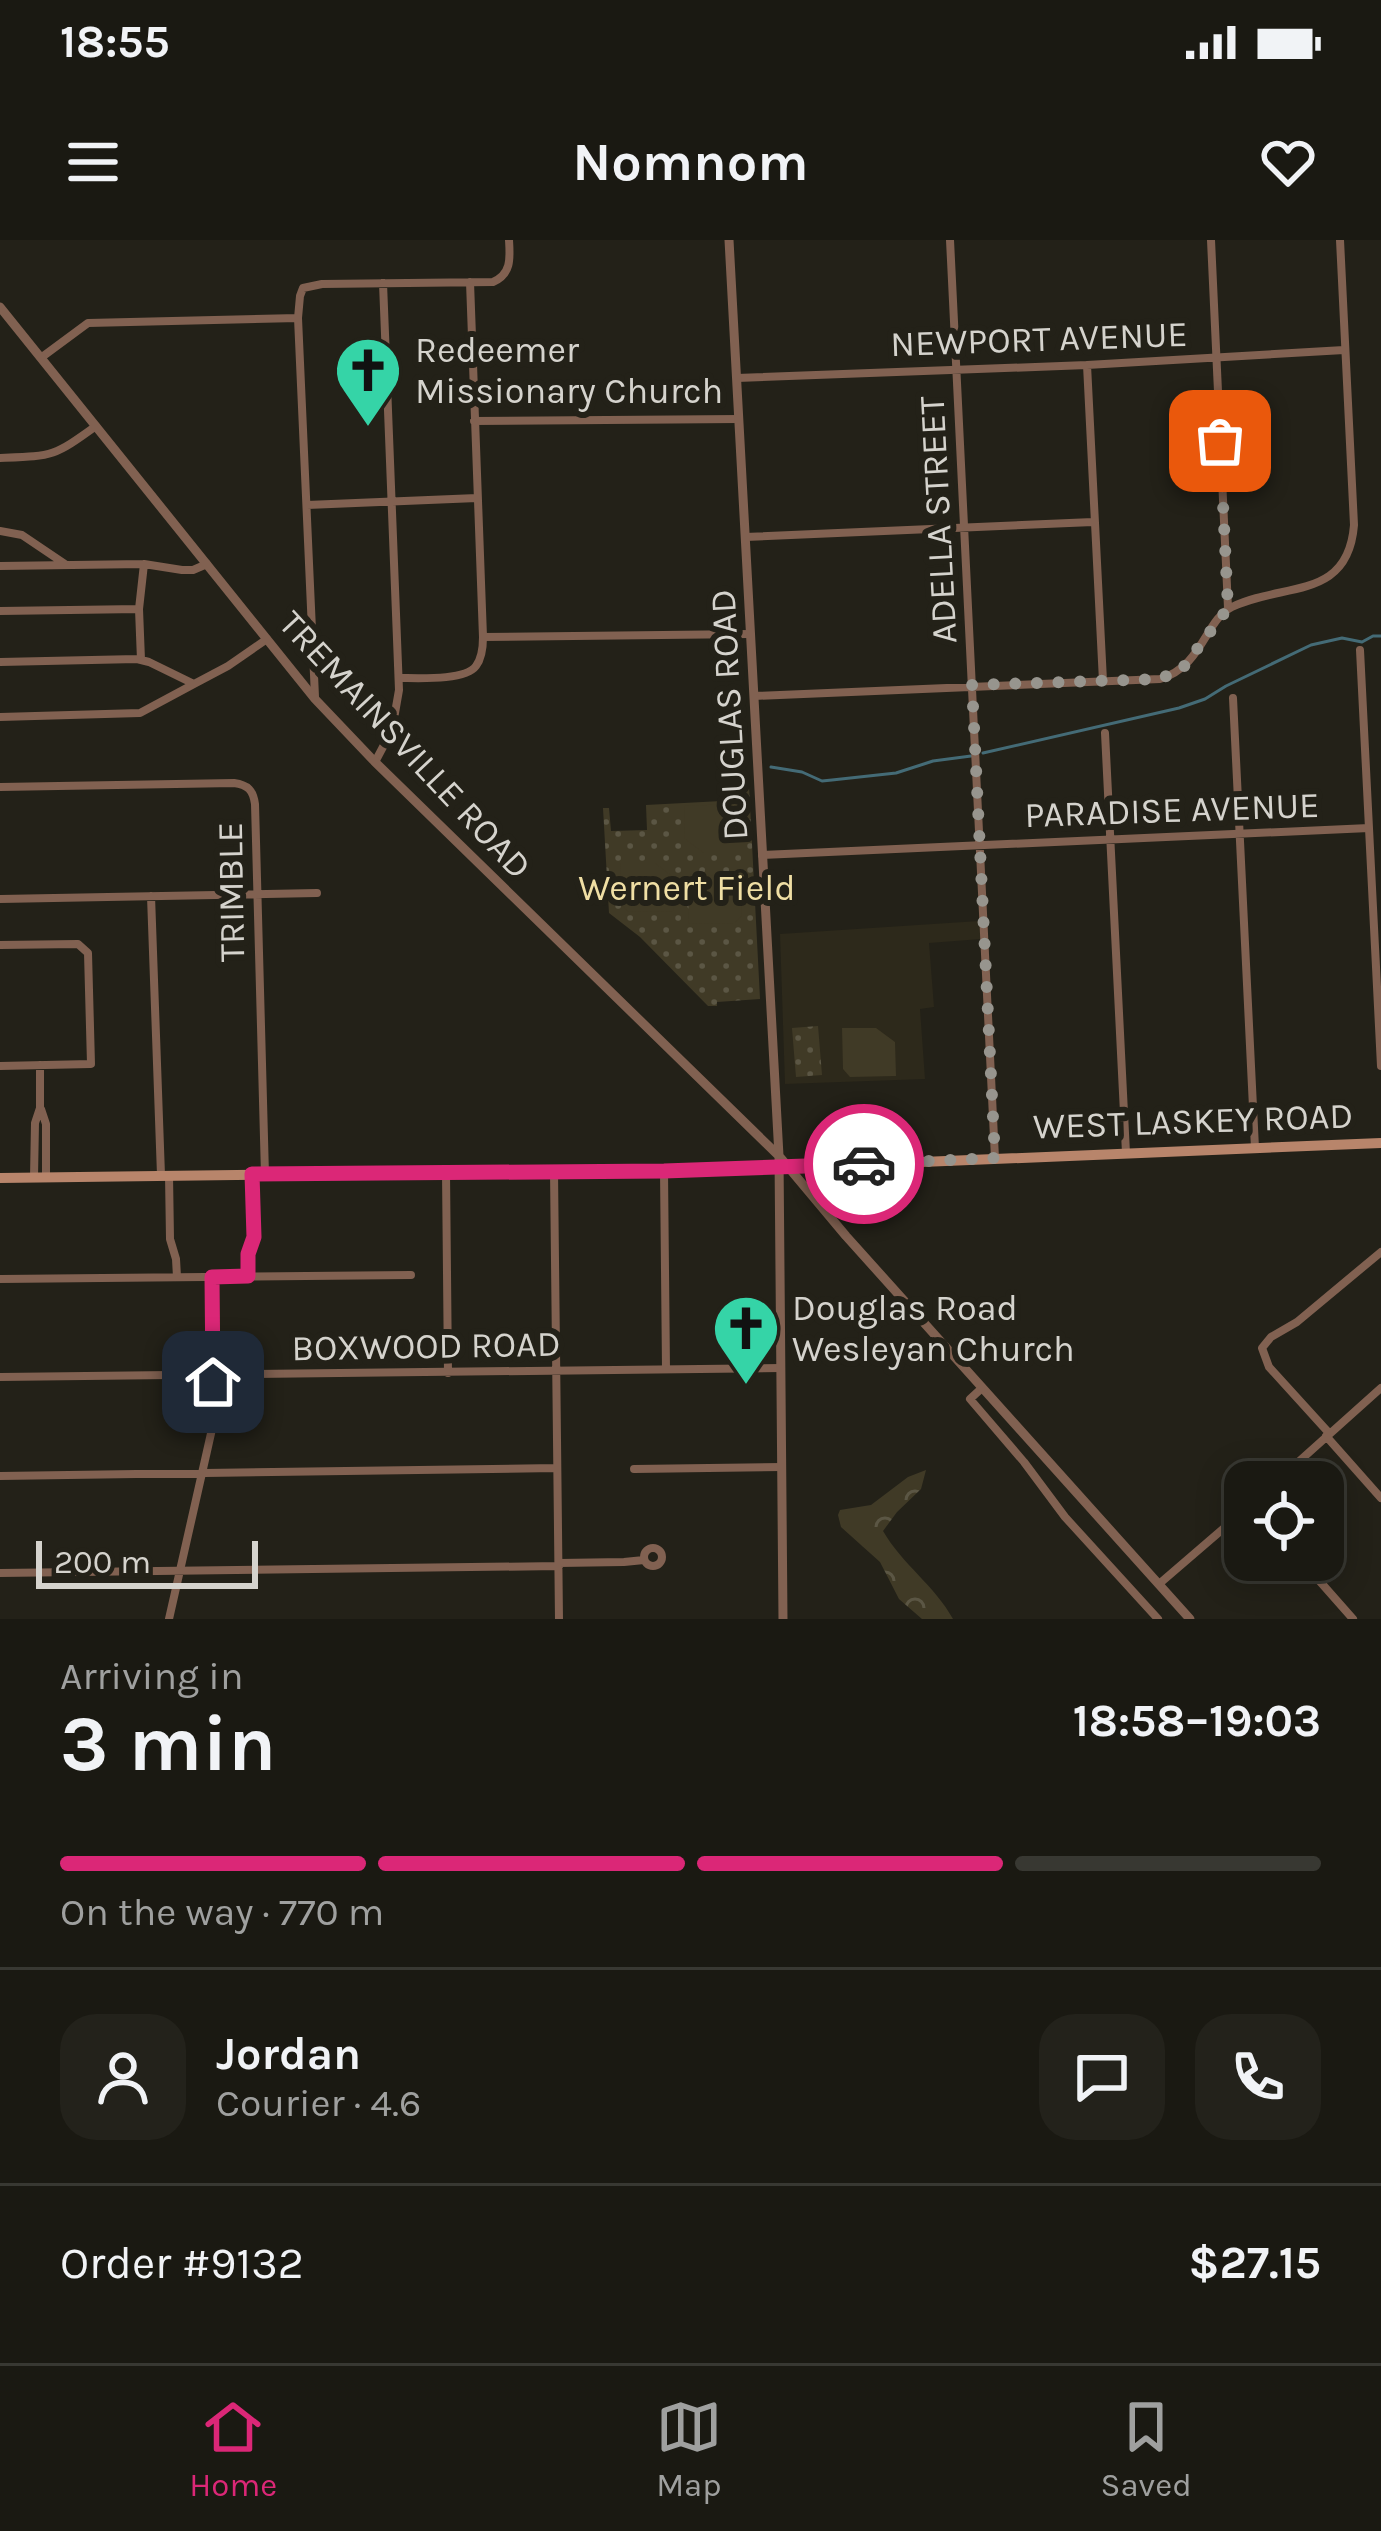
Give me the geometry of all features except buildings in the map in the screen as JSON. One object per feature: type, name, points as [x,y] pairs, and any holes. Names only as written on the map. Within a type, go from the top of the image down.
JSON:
[{"type":"main road","name":"WEST LASKEY ROAD","points":[[0,1178],[664,1171],[1381,1143]]},
{"type":"street","points":[[315,699],[298,318],[303,288],[494,282],[504,275],[509,262],[508,240]]},
{"type":"street","name":"DOUGLAS ROAD","points":[[729,240],[782,1164],[783,1619]]},
{"type":"street","name":"ADELLA STREET","points":[[950,240],[995,1158]]},
{"type":"street","points":[[1210,240],[1228,608]]},
{"type":"street","points":[[754,696],[1160,679],[1192,658],[1228,608],[1334,574],[1345,562],[1352,540],[1340,240]]},
{"type":"street","points":[[399,678],[468,673],[482,652],[470,282]]},
{"type":"street","points":[[376,762],[392,730],[399,678],[383,284]]},
{"type":"street","name":"TREMAINSVILLE ROAD","points":[[0,307],[315,699],[782,1164],[1190,1619]]},
{"type":"street","points":[[42,357],[88,323],[298,318]]},
{"type":"street","name":"NEWPORT AVENUE","points":[[736,377],[1344,350]]},
{"type":"street","points":[[1087,365],[1103,681]]},
{"type":"street","points":[[474,421],[739,419]]},
{"type":"street","points":[[0,458],[47,457],[96,426]]},
{"type":"street","points":[[307,505],[477,498]]},
{"type":"street","points":[[745,537],[1094,522]]},
{"type":"street","points":[[0,531],[22,535],[65,564]]},
{"type":"street","points":[[0,566],[144,564],[193,570],[207,564]]},
{"type":"street","points":[[141,660],[144,564]]},
{"type":"street","points":[[0,610],[140,609]]},
{"type":"street","points":[[483,637],[750,634]]},
{"type":"street","points":[[0,717],[140,713],[228,667],[267,639]]},
{"type":"street","points":[[1360,650],[1381,1066]]},
{"type":"street","points":[[0,662],[141,660],[194,684]]},
{"type":"street","points":[[1233,698],[1255,1148]]},
{"type":"street","points":[[1105,733],[1126,1153]]},
{"type":"street","name":"TRIMBLE","points":[[0,787],[244,784],[254,795],[258,1174],[248,1276]]},
{"type":"street","name":"PARADISE AVENUE","points":[[762,855],[1369,828]]},
{"type":"street","points":[[0,899],[317,892]]},
{"type":"street","points":[[151,896],[165,1175],[177,1277]]},
{"type":"street","points":[[0,945],[78,944],[88,952],[91,1064],[0,1066]]},
{"type":"street","points":[[40,1065],[40,1108],[46,1124],[40,1177]]},
{"type":"street","points":[[554,1170],[559,1619]]},
{"type":"street","points":[[664,1171],[666,1369]]},
{"type":"street","points":[[446,1172],[448,1373]]},
{"type":"street","points":[[1381,1252],[1262,1348],[1269,1367],[1381,1498]]},
{"type":"street","points":[[0,1280],[411,1275]]},
{"type":"street","points":[[169,1619],[212,1429],[212,1277]]},
{"type":"street","name":"BOXWOOD ROAD","points":[[0,1377],[781,1367]]},
{"type":"street","points":[[982,1388],[970,1399],[1065,1517],[1158,1619]]},
{"type":"street","points":[[1299,1461],[1381,1388]]},
{"type":"street","points":[[634,1469],[782,1467]]},
{"type":"street","points":[[0,1476],[556,1468]]},
{"type":"street","points":[[1159,1584],[1224,1528]]},
{"type":"street","points":[[0,1574],[644,1559]]},
{"type":"street","points":[[1320,1581],[1353,1619]]},
{"type":"shaded area","points":[[979,921],[981,939],[929,943],[934,1007],[920,1009],[925,1079],[785,1084],[780,934]]},
{"type":"green space","name":"Wernert Field","points":[[741,786],[749,786],[760,999],[708,1006],[640,937],[609,913],[603,808],[609,808],[611,831],[647,830],[646,805],[741,800]]},
{"type":"green space","points":[[730,804],[738,812],[738,853],[704,853],[685,839],[684,806]]},
{"type":"green space","points":[[620,863],[655,863],[673,877],[674,911],[628,912],[621,904]]},
{"type":"green space","points":[[740,874],[742,915],[735,923],[689,924],[688,891],[706,876]]},
{"type":"green space","points":[[818,1026],[822,1075],[796,1077],[792,1028]]},
{"type":"green space","points":[[842,1028],[876,1028],[895,1042],[896,1076],[850,1077],[843,1069]]},
{"type":"green space","points":[[926,1470],[921,1489],[883,1531],[953,1619],[922,1619],[899,1599],[880,1562],[841,1527],[838,1515],[840,1510],[871,1505],[908,1477]]},
{"type":"waterway","points":[[983,753],[1179,708],[1311,645],[1381,636]]},
{"type":"waterway","points":[[771,767],[822,781],[896,773],[971,756]]},
{"type":"way so far","points":[[864,1164],[995,1158],[972,685],[1160,679],[1182,669],[1228,608],[1220,441]]},
{"type":"place","name":"Redeemer Missionary Church","points":[[368,429]]},
{"type":"place","name":"Douglas Road Wesleyan Church","points":[[746,1387]]},
{"type":"route","points":[[213,1382],[212,1277],[248,1276],[254,1237],[252,1174],[664,1171],[864,1164]]}]
